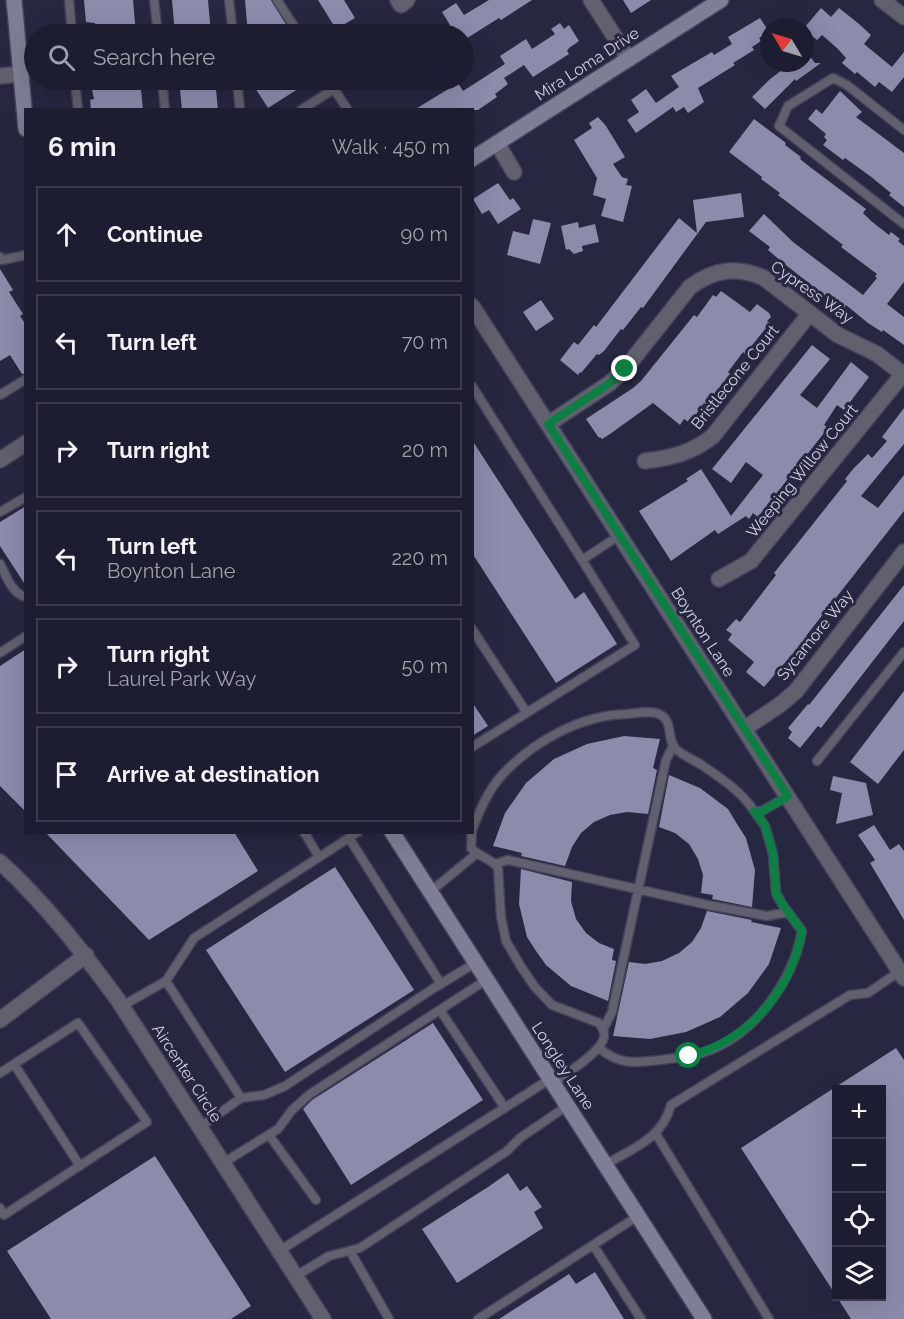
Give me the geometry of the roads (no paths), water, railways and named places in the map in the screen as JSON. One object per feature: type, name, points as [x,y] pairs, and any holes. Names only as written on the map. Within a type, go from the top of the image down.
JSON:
[{"type":"main road","points":[[14,0],[24,108]]},
{"type":"main road","name":"Mira Loma Drive","points":[[474,158],[721,0]]},
{"type":"main road","name":"Longley Lane","points":[[393,834],[704,1319]]},
{"type":"street","points":[[591,0],[629,59]]},
{"type":"street","points":[[882,0],[904,17]]},
{"type":"street","points":[[0,76],[21,74]]},
{"type":"street","points":[[497,144],[514,172]]},
{"type":"street","name":"Cypress Way","points":[[548,424],[610,383],[625,369],[690,287],[702,278],[724,270],[751,273],[764,278],[838,335],[877,354],[903,375]]},
{"type":"street","name":"Boynton Lane","points":[[474,309],[902,975]]},
{"type":"street","name":"Bristlecone Court","points":[[645,461],[674,457],[703,444],[713,436],[810,313]]},
{"type":"street","name":"Weeping Willow Court","points":[[719,579],[751,561],[903,375]]},
{"type":"street","points":[[0,460],[24,444]]},
{"type":"street","name":"Sycamore Way","points":[[744,729],[796,691],[904,552]]},
{"type":"street","name":"Aircenter Circle","points":[[2,869],[50,912],[86,956],[122,1006],[323,1319]]},
{"type":"street","points":[[0,1020],[86,956]]},
{"type":"lane","points":[[69,0],[71,24]]},
{"type":"lane","points":[[154,0],[157,24]]},
{"type":"lane","points":[[229,0],[232,24]]},
{"type":"lane","points":[[277,0],[293,24]]},
{"type":"lane","points":[[904,130],[847,85],[833,78],[788,106],[779,126],[904,224]]},
{"type":"lane","points":[[76,90],[78,108]]},
{"type":"lane","points":[[163,90],[165,108]]},
{"type":"lane","points":[[238,90],[240,108]]},
{"type":"lane","points":[[304,108],[332,90]]},
{"type":"lane","points":[[335,90],[347,108]]},
{"type":"lane","points":[[1,260],[24,255]]},
{"type":"lane","points":[[0,395],[24,381]]},
{"type":"lane","points":[[474,389],[635,645],[474,746]]},
{"type":"lane","points":[[0,512],[24,498]]},
{"type":"lane","points":[[582,560],[620,535]]},
{"type":"lane","points":[[0,564],[14,590],[24,597]]},
{"type":"lane","points":[[474,632],[527,713]]},
{"type":"lane","points":[[0,653],[24,637]]},
{"type":"lane","points":[[817,761],[904,652]]},
{"type":"lane","points":[[474,826],[483,803],[502,775],[539,744],[578,723],[612,714],[659,714],[666,719],[673,746],[678,752],[705,767],[747,800],[765,826],[773,854],[776,893],[802,931],[791,968],[769,1005],[729,1040],[713,1049],[689,1056],[639,1062],[619,1061],[599,1048]]},
{"type":"lane","points":[[603,1030],[612,1012],[666,760],[673,746]]},
{"type":"lane","points":[[754,811],[762,811],[788,796]]},
{"type":"lane","points":[[305,834],[320,857]]},
{"type":"lane","points":[[122,1006],[166,981],[194,938],[355,834]]},
{"type":"lane","points":[[279,1251],[505,1108],[552,1082],[599,1048],[604,1037],[599,1023],[552,1005],[534,986],[520,965],[506,941],[501,917],[498,868],[476,854],[471,848],[472,834]]},
{"type":"lane","points":[[349,838],[441,984]]},
{"type":"lane","points":[[430,892],[476,854]]},
{"type":"lane","points":[[495,864],[508,860],[767,916],[788,912]]},
{"type":"lane","points":[[200,1127],[241,1098],[264,1095],[285,1086],[475,963]]},
{"type":"lane","points":[[605,1165],[656,1134],[668,1119],[671,1105],[850,994],[868,993],[902,975]]},
{"type":"lane","points":[[223,1163],[278,1129],[292,1110],[310,1094],[486,980]]},
{"type":"lane","points":[[166,981],[241,1098]]},
{"type":"lane","points":[[440,1010],[505,1108]]},
{"type":"lane","points":[[0,1073],[78,1023],[147,1122],[4,1215],[0,1208]]},
{"type":"lane","points":[[14,1064],[80,1166]]},
{"type":"lane","points":[[296,1276],[329,1256],[360,1248],[507,1151],[520,1138],[567,1106]]},
{"type":"lane","points":[[269,1134],[316,1200]]},
{"type":"lane","points":[[656,1134],[769,1319]]},
{"type":"lane","points":[[478,1319],[638,1216]]},
{"type":"lane","points":[[592,1245],[641,1319]]},
{"type":"lane","points":[[350,1251],[389,1319]]}]
